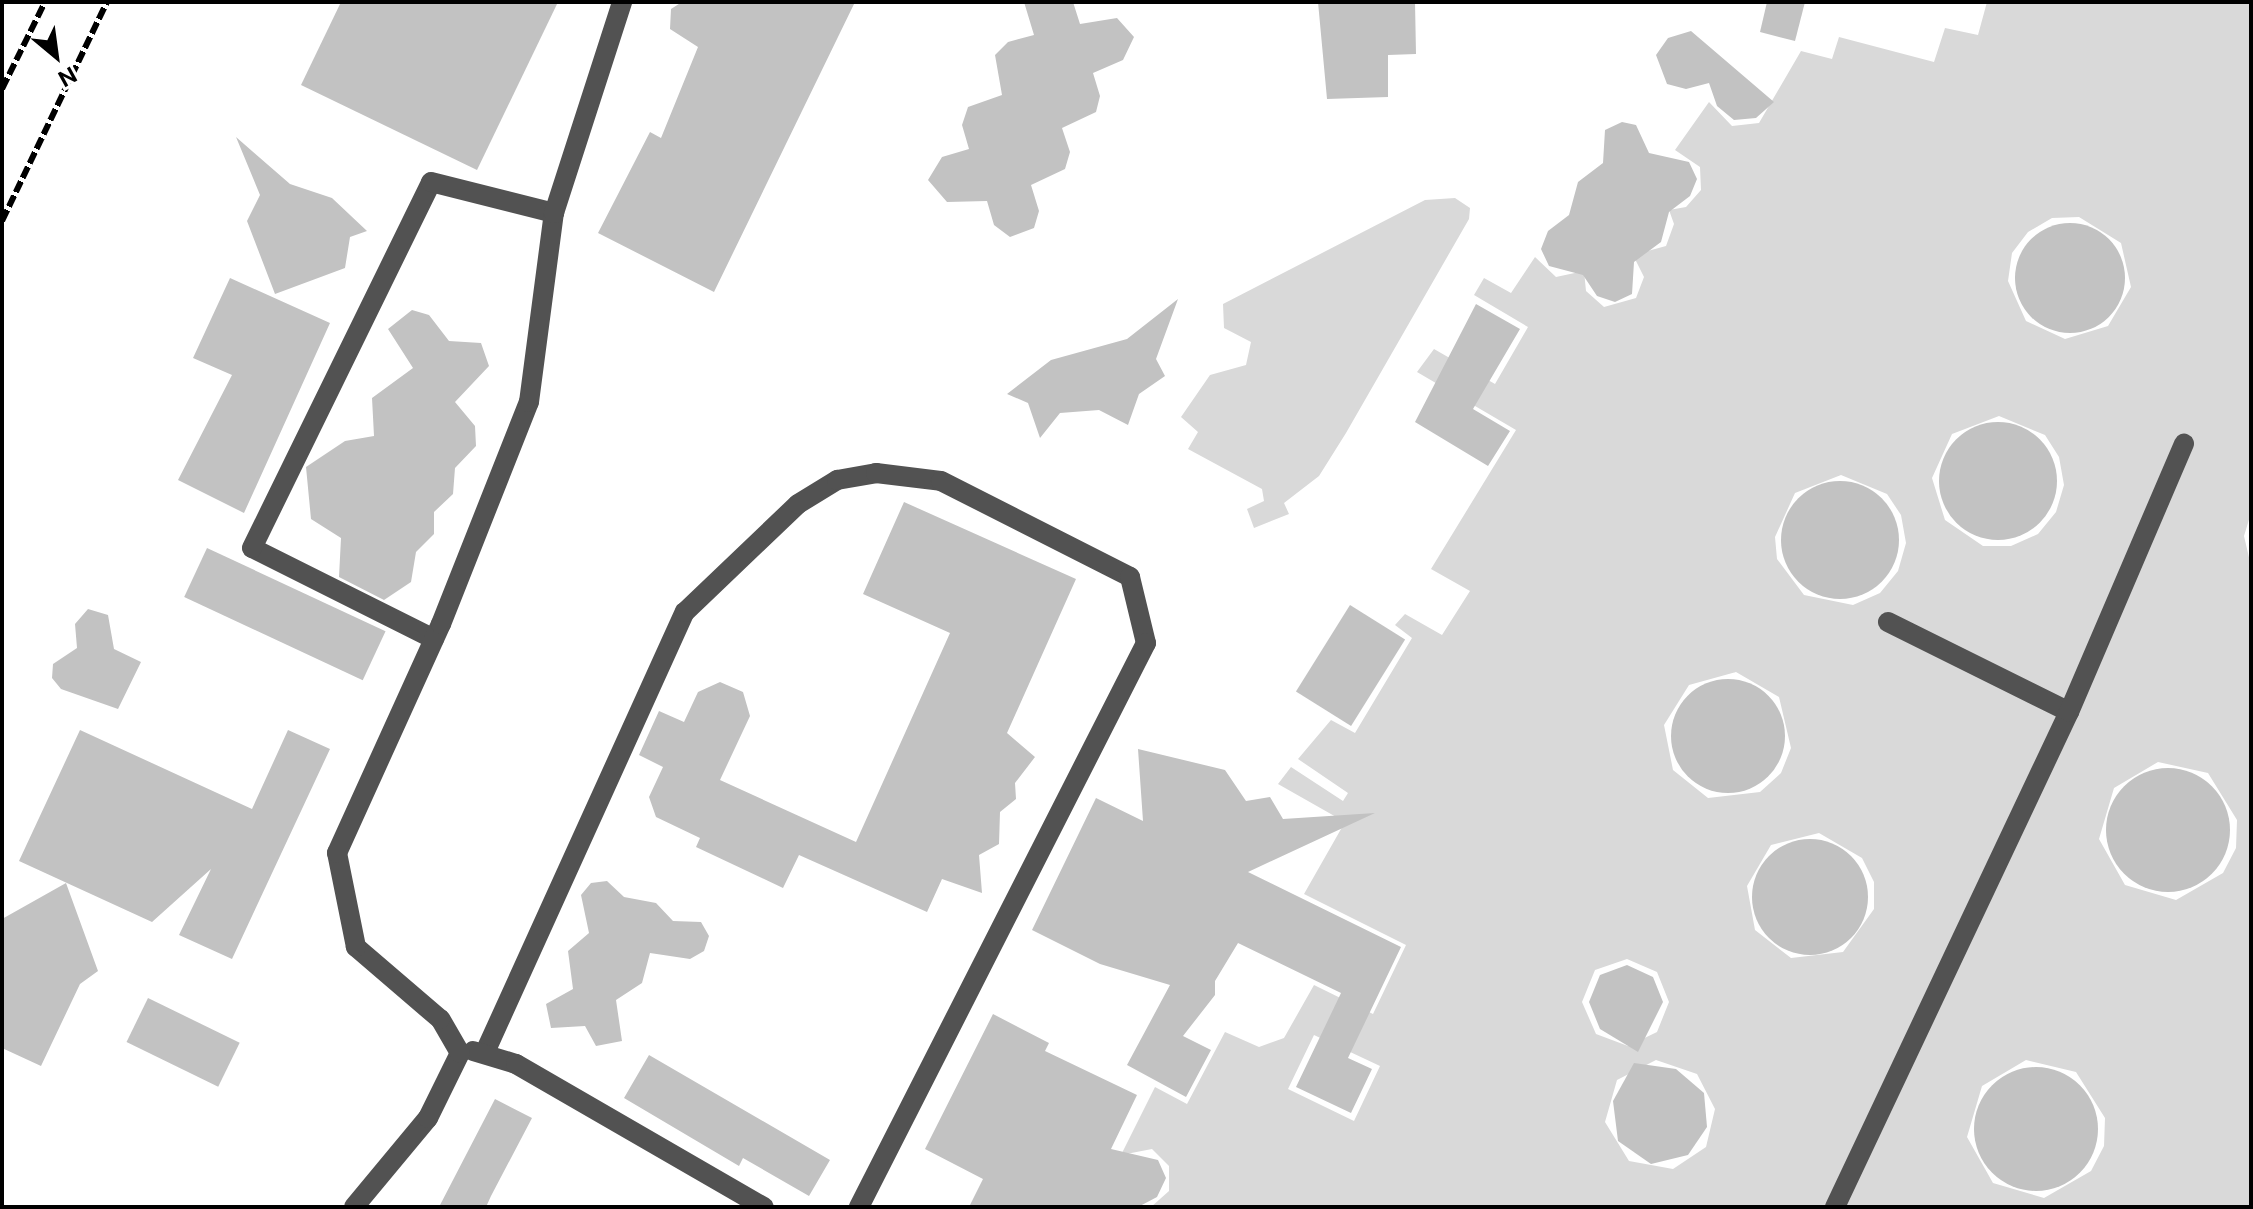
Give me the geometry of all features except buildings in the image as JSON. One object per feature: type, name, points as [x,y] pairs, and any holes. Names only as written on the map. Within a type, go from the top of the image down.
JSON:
[{"type":"lane","points":[[460,1053],[440,1019],[356,947],[337,853],[434,639],[529,402],[554,213],[622,2]]},
{"type":"lane","points":[[434,639],[252,548],[431,182],[554,213]]},
{"type":"lane","points":[[1835,1207],[2069,712],[2184,444]]},
{"type":"lane","points":[[486,1050],[685,612],[798,504],[837,480],[876,473],[941,481],[1130,577],[1146,643],[859,1207]]},
{"type":"lane","points":[[1888,622],[2069,712]]},
{"type":"lane","points":[[460,1053],[486,1050],[764,1207]]},
{"type":"lane","points":[[354,1207],[428,1118],[460,1053]]},
{"type":"shaded area","points":[[1987,2],[2251,2],[2251,513],[2244,536],[2251,566],[2251,1207],[1839,1207],[2064,713],[1831,1207],[1151,1207],[1169,1191],[1169,1166],[1152,1149],[1121,1155],[1155,1087],[1187,1104],[1225,1032],[1259,1047],[1284,1038],[1314,985],[1373,1014],[1406,945],[1304,894],[1345,822],[1278,784],[1291,767],[1343,801],[1348,793],[1298,759],[1331,720],[1355,733],[1412,638],[1395,625],[1405,614],[1442,635],[1470,591],[1431,569],[1516,430],[1417,372],[1434,349],[1495,384],[1528,327],[1474,295],[1484,278],[1511,293],[1535,257],[1556,277],[1584,271],[1586,291],[1604,307],[1636,298],[1644,277],[1633,255],[1666,246],[1674,224],[1669,210],[1686,207],[1701,190],[1700,167],[1675,150],[1709,102],[1732,126],[1759,123],[1801,51],[1832,59],[1839,37],[1934,62],[1945,28],[1978,35]],"holes":[[[2079,217],[2121,243],[2131,287],[2108,326],[2065,339],[2026,321],[2008,281],[2012,253],[2028,232],[2052,218]],[[1999,416],[2045,435],[2059,457],[2064,485],[2056,512],[2038,534],[2011,546],[1983,546],[1945,520],[1932,478],[1952,434]],[[1841,475],[1887,494],[1901,515],[1906,543],[1898,571],[1880,593],[1853,605],[1804,595],[1777,559],[1775,537],[1795,493]],[[1736,672],[1779,697],[1791,748],[1781,773],[1760,792],[1708,798],[1673,770],[1664,725],[1689,685]],[[2158,762],[2208,773],[2237,820],[2236,848],[2223,873],[2176,900],[2125,885],[2099,839],[2114,788]],[[1819,833],[1862,858],[1874,882],[1874,909],[1843,952],[1791,958],[1755,930],[1747,886],[1771,845]],[[1627,959],[1657,972],[1669,1002],[1657,1032],[1628,1046],[1596,1034],[1582,1002],[1595,970]],[[1314,1035],[1380,1066],[1354,1121],[1288,1089]],[[1656,1060],[1697,1074],[1715,1109],[1706,1147],[1673,1169],[1629,1161],[1605,1122],[1617,1080]],[[2026,1060],[2076,1072],[2105,1118],[2104,1146],[2091,1171],[2044,1198],[1993,1183],[1967,1137],[1982,1086]]]},
{"type":"shaded area","points":[[1455,198],[1470,208],[1469,219],[1346,433],[1319,476],[1284,503],[1289,514],[1254,528],[1247,509],[1264,501],[1262,489],[1188,449],[1198,432],[1181,417],[1210,375],[1246,365],[1251,342],[1224,328],[1223,304],[1425,200]]},
{"type":"railway","points":[[2,89],[45,2]]},
{"type":"railway","points":[[2,221],[107,2]]}]
